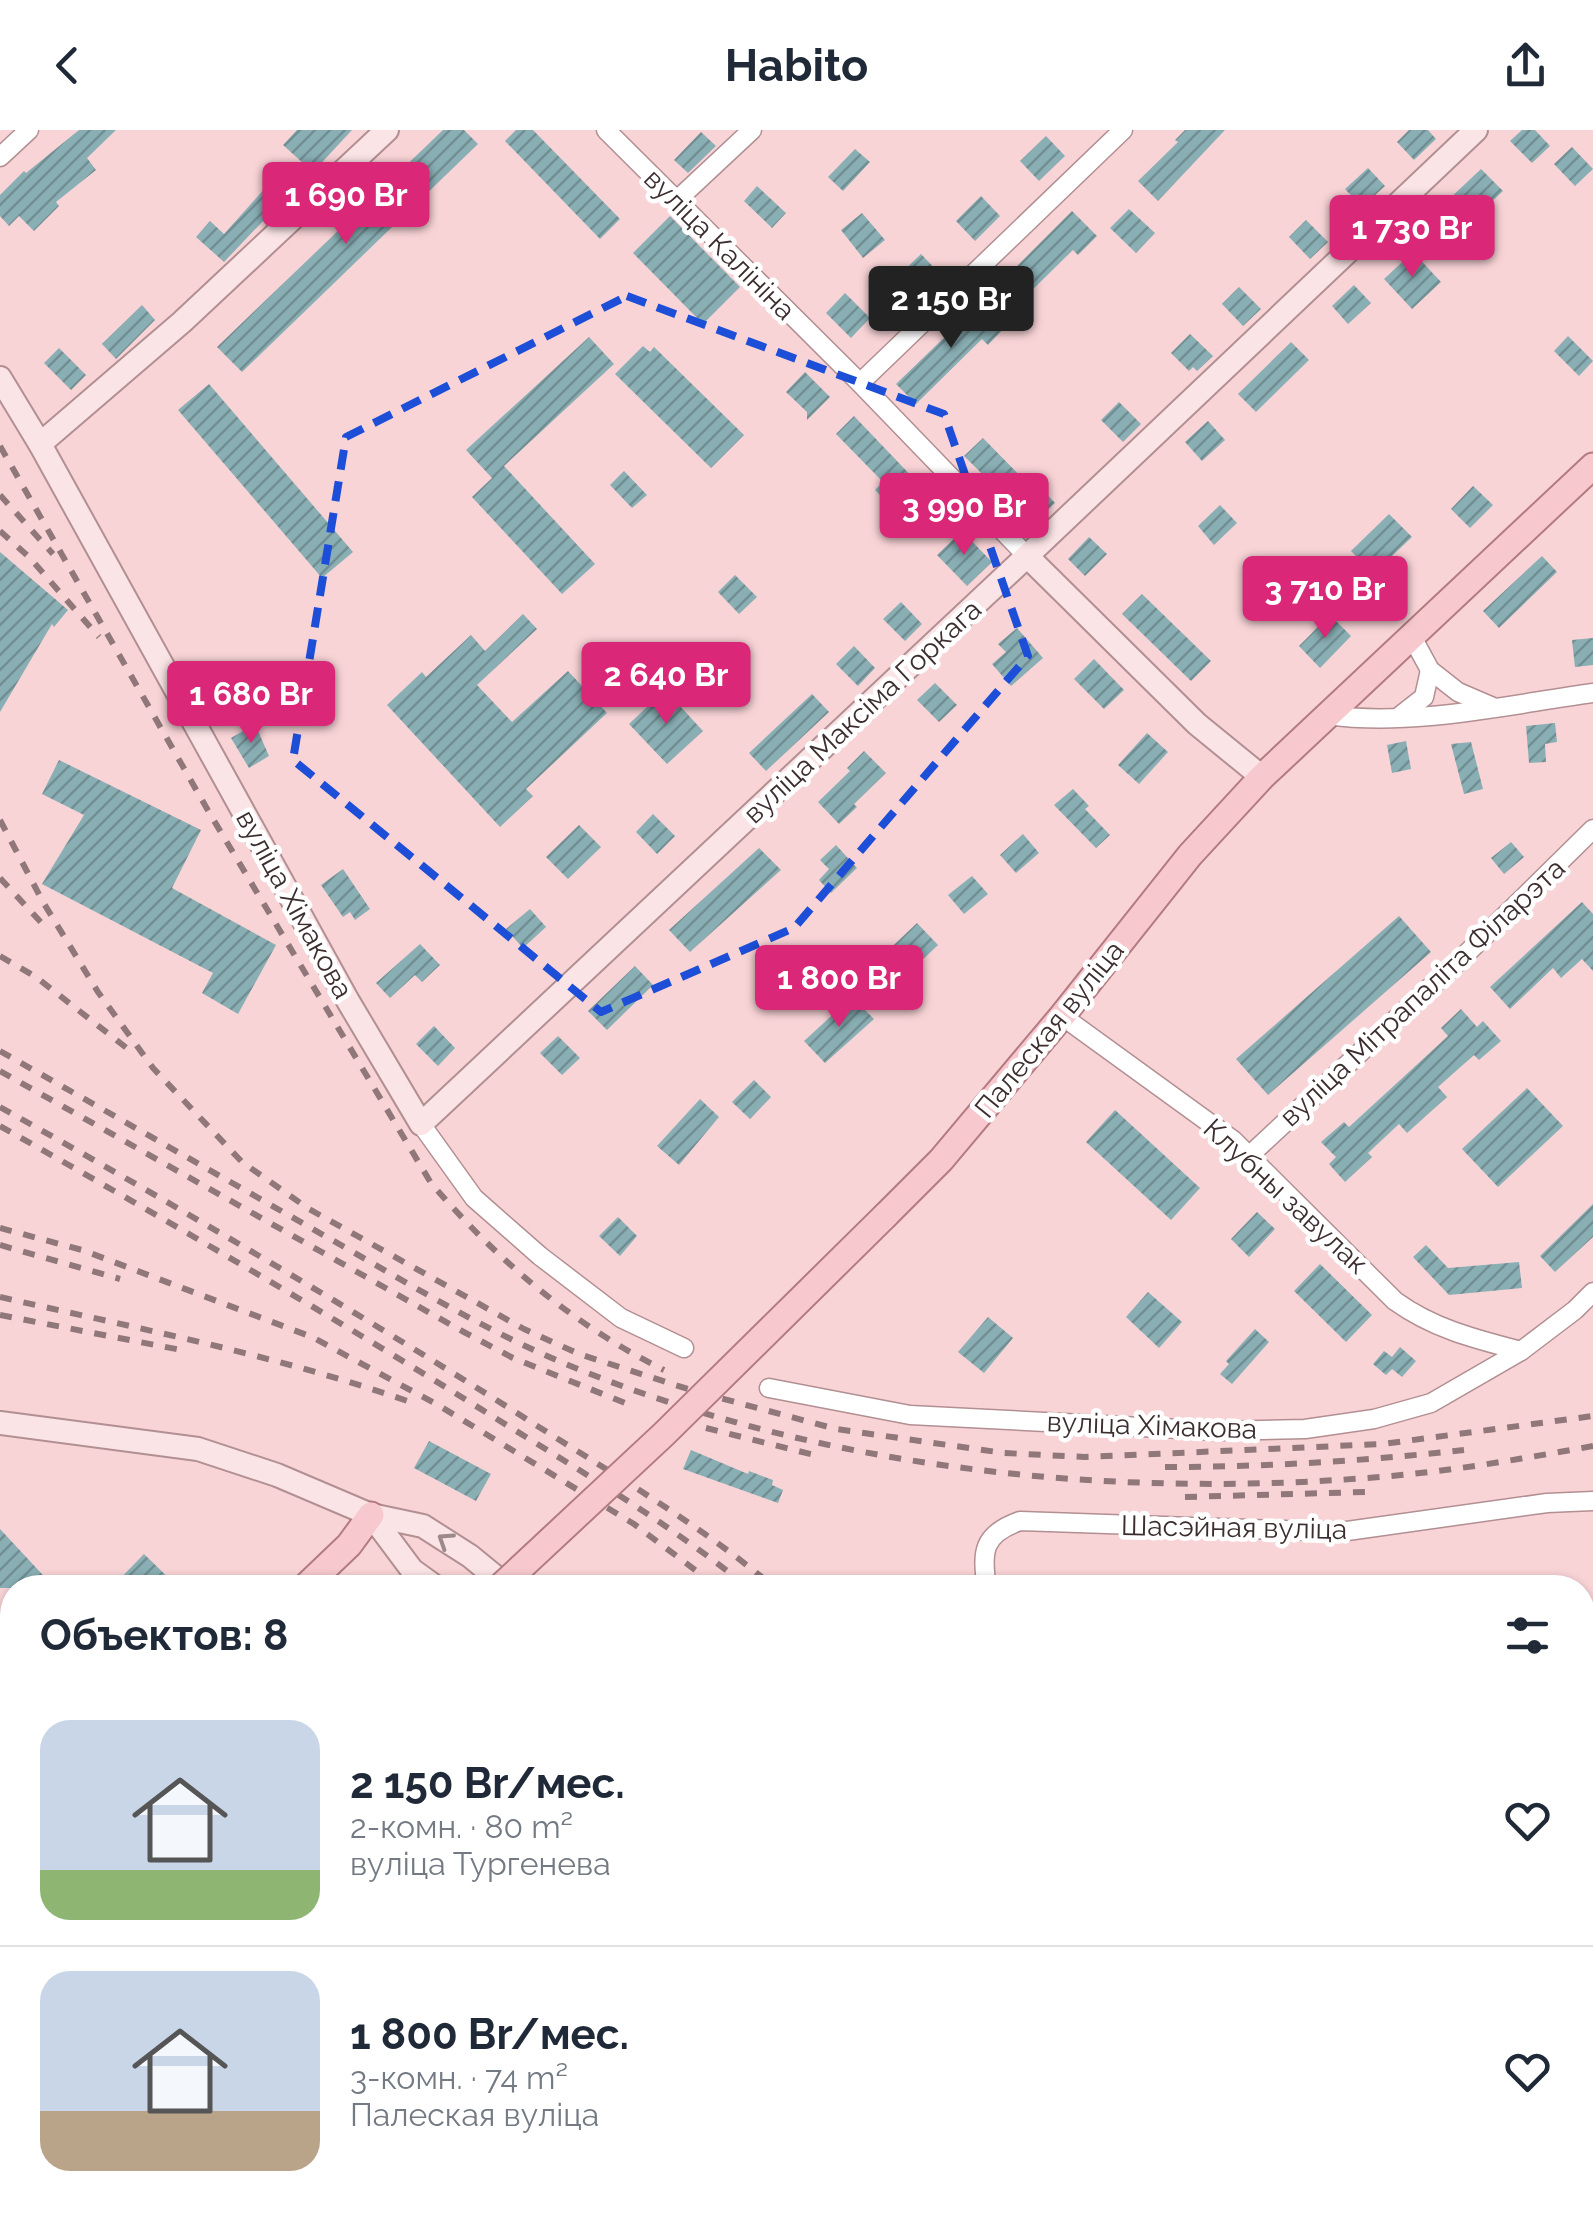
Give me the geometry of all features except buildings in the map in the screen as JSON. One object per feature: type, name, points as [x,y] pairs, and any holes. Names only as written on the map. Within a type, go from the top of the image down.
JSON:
[{"type":"main road","name":"Палеская вуліца","points":[[513,1575],[664,1434],[941,1160],[1190,855],[1262,777],[1593,466]]},
{"type":"main road","points":[[318,1575],[356,1538],[370,1515]]},
{"type":"street","points":[[0,157],[28,130]]},
{"type":"street","points":[[40,444],[182,322],[386,130]]},
{"type":"street","name":"вуліца Калініна","points":[[606,130],[1197,724],[1262,777]]},
{"type":"street","points":[[676,201],[752,130]]},
{"type":"street","points":[[860,383],[1123,130]]},
{"type":"street","name":"вуліца Максіма Горкага","points":[[421,1124],[1476,130]]},
{"type":"street","name":"вуліца Хімакова","points":[[0,378],[421,1124],[474,1198],[540,1256],[621,1318],[684,1348]]},
{"type":"street","points":[[1411,635],[1430,670],[1458,692],[1493,707]]},
{"type":"street","points":[[1400,716],[1424,697],[1430,670]]},
{"type":"street","points":[[1327,715],[1368,721],[1454,715],[1593,693]]},
{"type":"street","name":"вуліца Мітрапаліта Філарэта","points":[[1250,1155],[1465,955],[1593,829]]},
{"type":"street","name":"Клубны завулак","points":[[1062,1016],[1250,1155],[1396,1301],[1418,1318],[1463,1336],[1521,1350]]},
{"type":"street","name":"вуліца Хімакова","points":[[769,1388],[910,1415],[1219,1430],[1305,1429],[1374,1419],[1431,1403],[1521,1350],[1593,1292]]},
{"type":"street","points":[[0,1423],[198,1449],[277,1475],[370,1515],[423,1526],[493,1575]]},
{"type":"street","name":"Шасэйная вуліца","points":[[986,1575],[985,1548],[998,1529],[1020,1522],[1340,1532],[1547,1503],[1593,1501]]},
{"type":"street","points":[[370,1515],[419,1575]]},
{"type":"highlighted area","points":[[627,296],[944,414],[1028,656],[794,928],[601,1012],[293,760],[346,437]]},
{"type":"railway","points":[[0,446],[210,814],[431,1183],[482,1238],[538,1288],[598,1333],[664,1370]]},
{"type":"railway","points":[[0,495],[53,554]]},
{"type":"railway","points":[[0,531],[29,557],[99,637]]},
{"type":"railway","points":[[0,820],[43,902],[98,992],[153,1068],[242,1162],[309,1209],[524,1329],[579,1354],[694,1391],[836,1429],[1004,1453],[1085,1457],[1383,1444],[1593,1416]]},
{"type":"railway","points":[[0,878],[48,930]]},
{"type":"railway","points":[[0,956],[36,977],[133,1053]]},
{"type":"railway","points":[[0,1051],[511,1339],[670,1403],[770,1431],[872,1454],[975,1470],[1184,1484],[1391,1476],[1593,1446]]},
{"type":"railway","points":[[0,1071],[462,1331],[513,1358],[625,1403]]},
{"type":"railway","points":[[0,1107],[453,1373],[682,1518],[759,1575]]},
{"type":"railway","points":[[0,1126],[424,1374],[619,1495],[732,1575]]},
{"type":"railway","points":[[0,1228],[82,1250],[312,1337],[438,1405],[634,1524],[702,1575]]},
{"type":"railway","points":[[0,1245],[120,1279]]},
{"type":"railway","points":[[0,1297],[262,1357],[416,1404]]},
{"type":"railway","points":[[0,1315],[181,1350]]},
{"type":"railway","points":[[706,1428],[818,1456]]},
{"type":"railway","points":[[1165,1467],[1315,1463],[1464,1450]]},
{"type":"railway","points":[[1185,1497],[1365,1492]]}]
